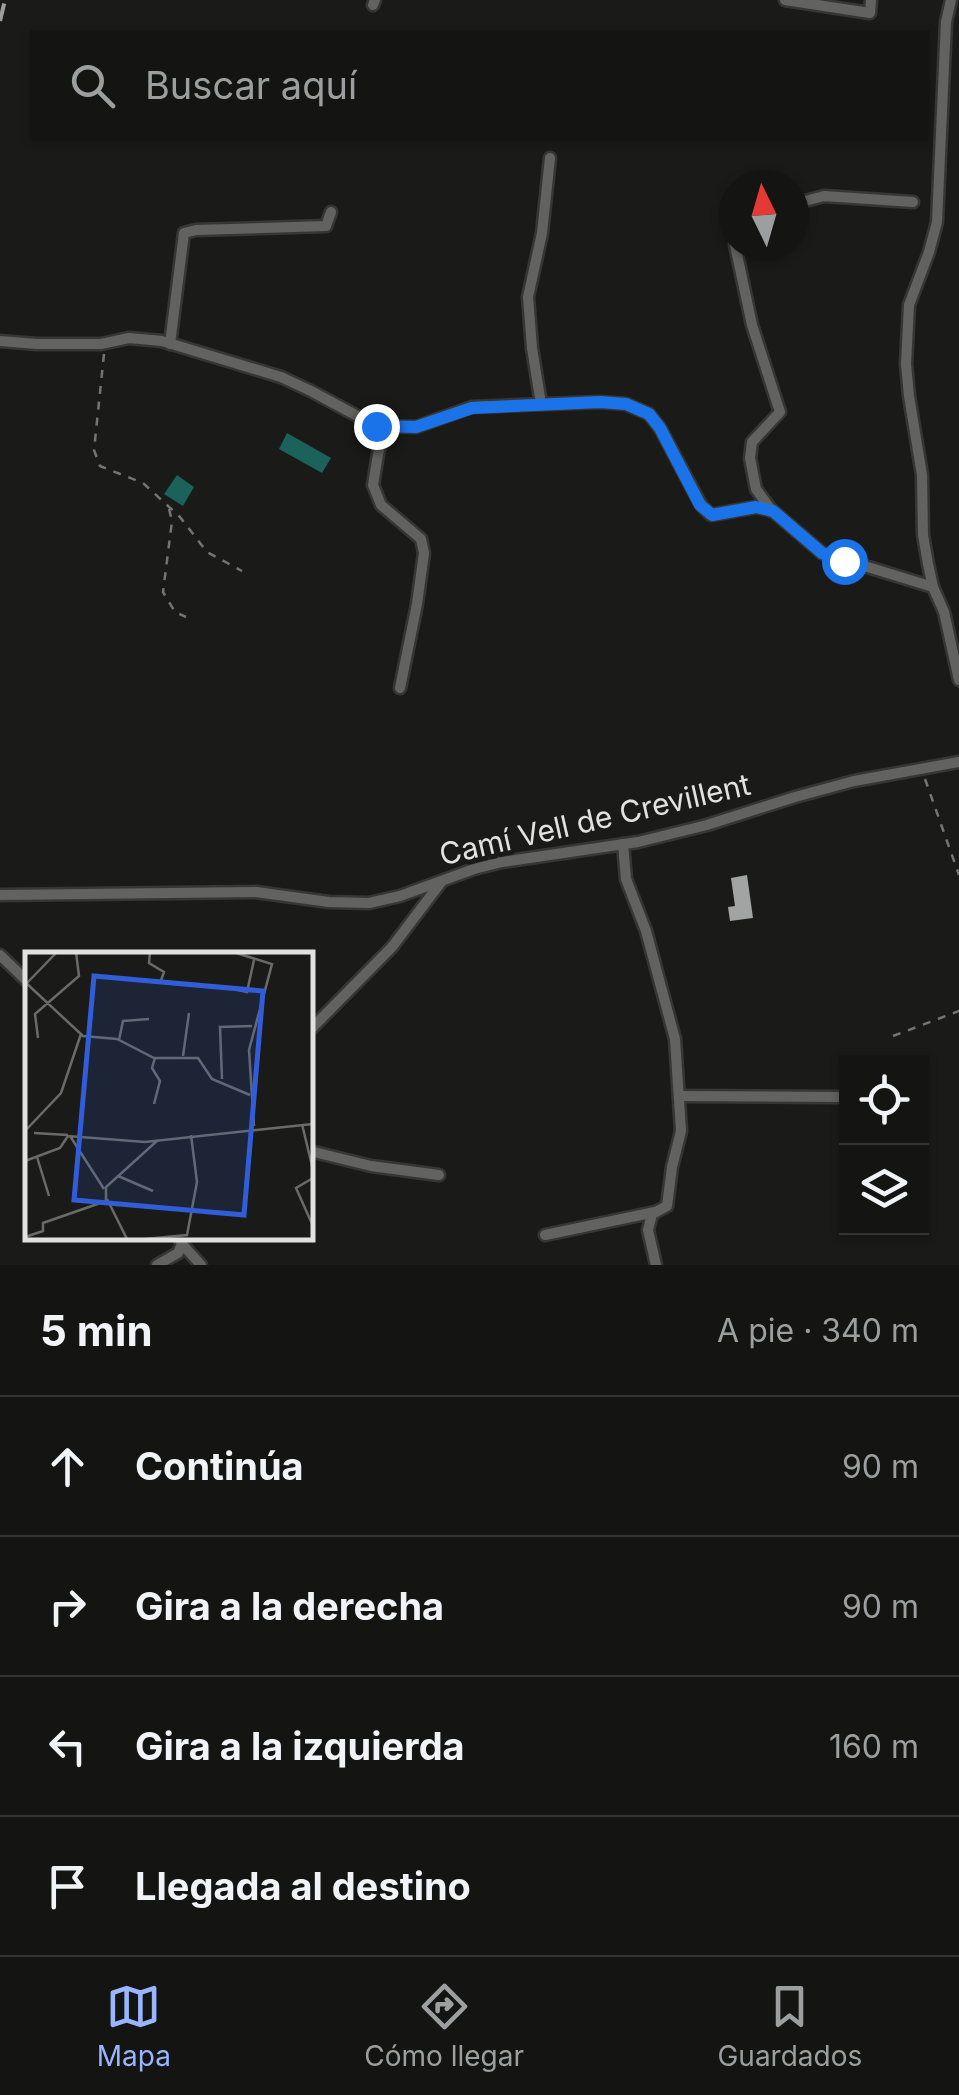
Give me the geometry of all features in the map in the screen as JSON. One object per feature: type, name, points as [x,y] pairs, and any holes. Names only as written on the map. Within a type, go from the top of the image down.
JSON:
[{"type":"street","points":[[785,0],[870,13],[871,0]]},
{"type":"street","points":[[951,0],[945,37],[937,222],[909,306],[906,338],[908,396],[922,475],[924,534],[933,587],[944,612],[959,680]]},
{"type":"street","points":[[541,404],[528,297],[542,233],[550,158]]},
{"type":"street","points":[[809,200],[824,196],[913,202]]},
{"type":"street","points":[[170,344],[184,233],[326,226],[331,212]]},
{"type":"street","points":[[739,260],[752,325],[780,412],[752,442],[750,458],[756,489],[773,511],[822,553],[933,587]]},
{"type":"street","points":[[0,341],[105,343],[129,338],[170,344],[281,377],[376,426],[416,427],[472,408],[626,404],[649,414],[660,428],[700,505],[712,515],[756,507],[773,511]]},
{"type":"street","points":[[386,426],[373,485],[380,505],[421,539],[424,553],[400,688]]},
{"type":"street","name":"Camí Vell de Crevillent","points":[[0,894],[256,892],[369,903],[400,896],[474,868],[623,844],[707,825],[854,781],[959,762]]},
{"type":"street","points":[[623,844],[626,879],[646,931],[674,1039],[679,1096],[681,1130],[667,1206],[652,1214],[648,1230],[656,1265]]},
{"type":"street","points":[[312,1028],[392,946],[442,880]]},
{"type":"street","points":[[0,955],[25,979]]},
{"type":"street","points":[[679,1096],[839,1097]]},
{"type":"street","points":[[312,1152],[371,1166],[439,1174]]},
{"type":"street","points":[[545,1235],[656,1212]]},
{"type":"street","points":[[157,1265],[178,1253],[181,1241]]},
{"type":"street","points":[[181,1241],[201,1265]]},
{"type":"path","points":[[105,343],[94,450],[100,466],[143,483],[191,530],[207,552],[242,571]]},
{"type":"path","points":[[168,508],[172,521],[163,592],[175,612],[186,618]]},
{"type":"path","points":[[921,768],[959,875]]},
{"type":"path","points":[[892,1036],[959,1011]]},
{"type":"water","points":[[287,433],[331,458],[322,473],[279,449]]},
{"type":"water","points":[[177,475],[194,487],[183,506],[164,494]]},
{"type":"building","points":[[747,875],[753,918],[730,921],[728,907],[735,906],[731,878]]},
{"type":"railway","points":[[0,21],[5,0]]},
{"type":"route","points":[[376,426],[416,427],[472,408],[626,404],[649,414],[660,428],[700,505],[712,515],[756,507],[773,511],[822,553],[844,561]]}]
